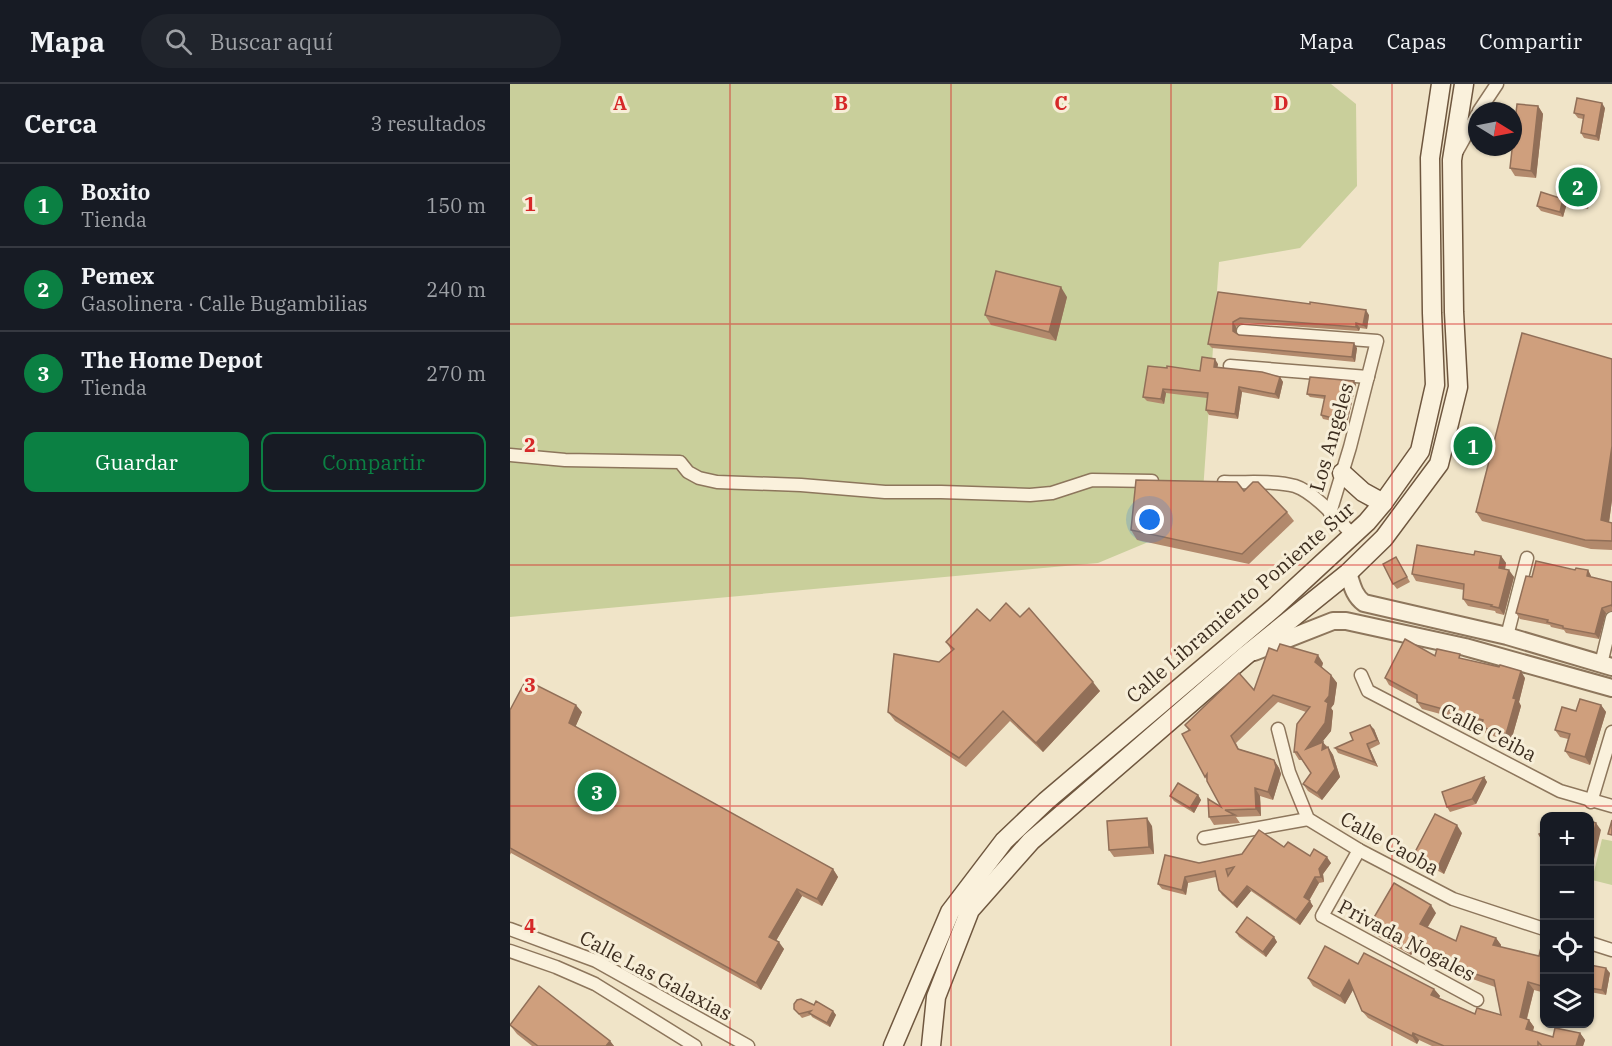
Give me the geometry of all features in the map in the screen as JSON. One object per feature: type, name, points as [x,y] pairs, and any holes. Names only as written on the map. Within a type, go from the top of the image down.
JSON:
[{"type":"main road","name":"Calle Libramiento Poniente Sur","points":[[893,1046],[950,912],[1004,841],[1046,801],[1275,607],[1367,522],[1420,451],[1435,385],[1430,158],[1441,84]]},
{"type":"main road","points":[[932,1046],[936,997],[970,910],[1031,841],[1245,656],[1348,573],[1384,538],[1439,464],[1458,387],[1452,160],[1464,84]]},
{"type":"main road","points":[[1342,473],[1363,492],[1383,503]]},
{"type":"street","points":[[1485,102],[1497,84]]},
{"type":"street","points":[[1452,160],[1468,131]]},
{"type":"street","name":"Los Angeles","points":[[1244,330],[1377,341],[1330,513],[1353,535]]},
{"type":"street","points":[[1230,366],[1368,377]]},
{"type":"street","points":[[510,455],[565,460],[680,462],[693,475],[717,482],[801,485],[885,492],[1030,495],[1052,493],[1092,480],[1162,481]]},
{"type":"street","points":[[1209,482],[1279,484],[1297,487],[1330,513]]},
{"type":"street","points":[[1506,636],[1527,558]]},
{"type":"street","points":[[1348,573],[1358,599],[1364,603],[1506,636],[1606,666],[1612,618]]},
{"type":"street","points":[[1245,656],[1333,621],[1346,621],[1465,647],[1612,688]]},
{"type":"street","name":"Calle Ceiba","points":[[1361,675],[1368,691],[1560,791],[1591,802],[1612,806]]},
{"type":"street","points":[[1203,838],[1308,819],[1289,772],[1278,729]]},
{"type":"street","points":[[1591,802],[1612,732]]},
{"type":"street","name":"Calle Caoba","points":[[1308,819],[1359,850],[1453,899],[1540,927]]},
{"type":"street","name":"Privada Nogales","points":[[1359,850],[1322,916],[1477,1000]]},
{"type":"street","name":"Calle Las Galaxias","points":[[510,929],[596,961],[748,1046]]},
{"type":"street","points":[[1594,944],[1612,950]]},
{"type":"street","name":"Calle Las Galaxias","points":[[510,951],[595,984],[695,1046]]},
{"type":"green space","points":[[510,84],[1331,84],[1356,104],[1357,186],[1300,248],[1219,262],[1201,520],[1098,563],[510,617]]},
{"type":"green space","points":[[1602,839],[1612,841],[1612,885],[1594,880]]},
{"type":"building","points":[[1577,98],[1602,103],[1596,136],[1581,133],[1584,115],[1574,113]]},
{"type":"building","points":[[1522,104],[1538,106],[1531,171],[1510,168],[1511,156],[1522,156]]},
{"type":"building","points":[[1573,189],[1589,192],[1586,206],[1570,204]]},
{"type":"building","points":[[1541,192],[1563,199],[1560,212],[1537,206]]},
{"type":"building","points":[[996,271],[1061,287],[1049,332],[985,315]]},
{"type":"building","points":[[1218,292],[1366,310],[1363,325],[1356,323],[1356,327],[1240,318],[1233,322],[1233,331],[1239,335],[1354,343],[1352,357],[1208,344]]},
{"type":"building","points":[[1522,333],[1612,359],[1612,446],[1601,520],[1612,523],[1612,541],[1585,540],[1476,512]]},
{"type":"building","points":[[1202,357],[1215,359],[1214,367],[1262,372],[1280,377],[1275,394],[1239,387],[1235,414],[1206,410],[1208,393],[1163,389],[1161,399],[1143,397],[1148,366],[1167,368],[1167,366],[1200,371]]},
{"type":"building","points":[[1310,377],[1354,381],[1344,421],[1321,415],[1325,396],[1307,394]]},
{"type":"building","points":[[1136,480],[1237,482],[1244,491],[1253,482],[1258,482],[1287,512],[1242,554],[1131,530]]},
{"type":"building","points":[[1417,545],[1474,555],[1475,551],[1501,556],[1499,568],[1509,570],[1499,608],[1463,599],[1464,584],[1412,574]]},
{"type":"building","points":[[1396,557],[1407,577],[1393,584],[1383,564]]},
{"type":"building","points":[[1536,561],[1575,570],[1576,568],[1588,570],[1587,576],[1612,582],[1612,606],[1602,608],[1595,634],[1563,628],[1563,626],[1547,622],[1548,620],[1516,613],[1526,576],[1532,577]]},
{"type":"building","points":[[1006,603],[1020,617],[1029,608],[1093,682],[1036,743],[1003,711],[959,758],[888,712],[894,654],[939,662],[954,649],[946,642],[977,609],[990,621]]},
{"type":"building","points":[[1405,639],[1435,656],[1437,649],[1460,654],[1459,658],[1521,671],[1506,734],[1481,727],[1483,720],[1417,702],[1417,695],[1385,678]]},
{"type":"building","points":[[1280,644],[1318,655],[1315,662],[1331,675],[1329,696],[1325,701],[1328,703],[1325,723],[1306,749],[1323,742],[1322,750],[1328,747],[1335,769],[1317,793],[1303,784],[1311,773],[1297,752],[1294,752],[1297,724],[1310,707],[1273,695],[1231,736],[1238,749],[1274,760],[1276,767],[1268,792],[1255,788],[1256,809],[1225,810],[1235,815],[1209,817],[1208,799],[1221,807],[1207,781],[1207,774],[1205,777],[1182,734],[1190,730],[1185,725],[1239,673],[1254,690],[1269,648],[1277,651]]},
{"type":"building","points":[[526,680],[576,705],[569,723],[833,869],[817,899],[797,889],[769,937],[779,942],[756,983],[510,848],[510,710]]},
{"type":"building","points":[[1580,699],[1601,705],[1585,757],[1565,751],[1570,734],[1555,730],[1562,707],[1576,711]]},
{"type":"building","points":[[1370,725],[1377,740],[1367,744],[1374,762],[1335,748],[1353,740],[1350,733]]},
{"type":"building","points":[[1484,777],[1472,799],[1447,807],[1442,792]]},
{"type":"building","points":[[1178,783],[1198,795],[1190,808],[1170,796]]},
{"type":"building","points":[[1435,814],[1457,825],[1438,867],[1414,854]]},
{"type":"building","points":[[1147,818],[1149,847],[1109,850],[1107,821]]},
{"type":"building","points":[[1612,820],[1612,835],[1608,834]]},
{"type":"building","points":[[1259,830],[1284,847],[1288,842],[1310,856],[1314,849],[1327,857],[1319,869],[1321,877],[1315,877],[1304,897],[1310,901],[1296,920],[1247,886],[1233,903],[1219,890],[1215,871],[1185,877],[1182,890],[1158,884],[1165,855],[1199,863],[1242,854]],"holes":[[[1234,867],[1228,876],[1226,869]]]},
{"type":"building","points":[[1394,883],[1431,905],[1420,924],[1456,941],[1461,926],[1496,938],[1493,945],[1539,956],[1540,952],[1540,986],[1528,982],[1520,1017],[1529,1020],[1526,1029],[1553,1037],[1555,1028],[1580,1033],[1576,1046],[1542,1046],[1538,1042],[1538,1046],[1444,1046],[1413,1033],[1412,1036],[1362,1011],[1349,980],[1340,996],[1308,978],[1325,946],[1358,964],[1364,953],[1434,989],[1431,995],[1475,1014],[1477,1008],[1501,1015],[1494,980],[1448,965],[1408,944],[1406,947],[1369,926]]},
{"type":"building","points":[[1247,917],[1274,937],[1263,952],[1236,932]]},
{"type":"building","points":[[1594,966],[1606,968],[1602,990],[1594,989]]},
{"type":"building","points":[[539,986],[610,1041],[606,1046],[538,1046],[510,1025]]},
{"type":"building","points":[[801,999],[814,1005],[816,1001],[833,1011],[827,1023],[809,1013],[811,1011],[799,1014],[794,1009],[794,1004]]},
{"type":"place","name":"Pemex","points":[[1578,187]]},
{"type":"place","name":"Boxito","points":[[1473,446]]},
{"type":"place","name":"The Home Depot","points":[[597,792]]}]
